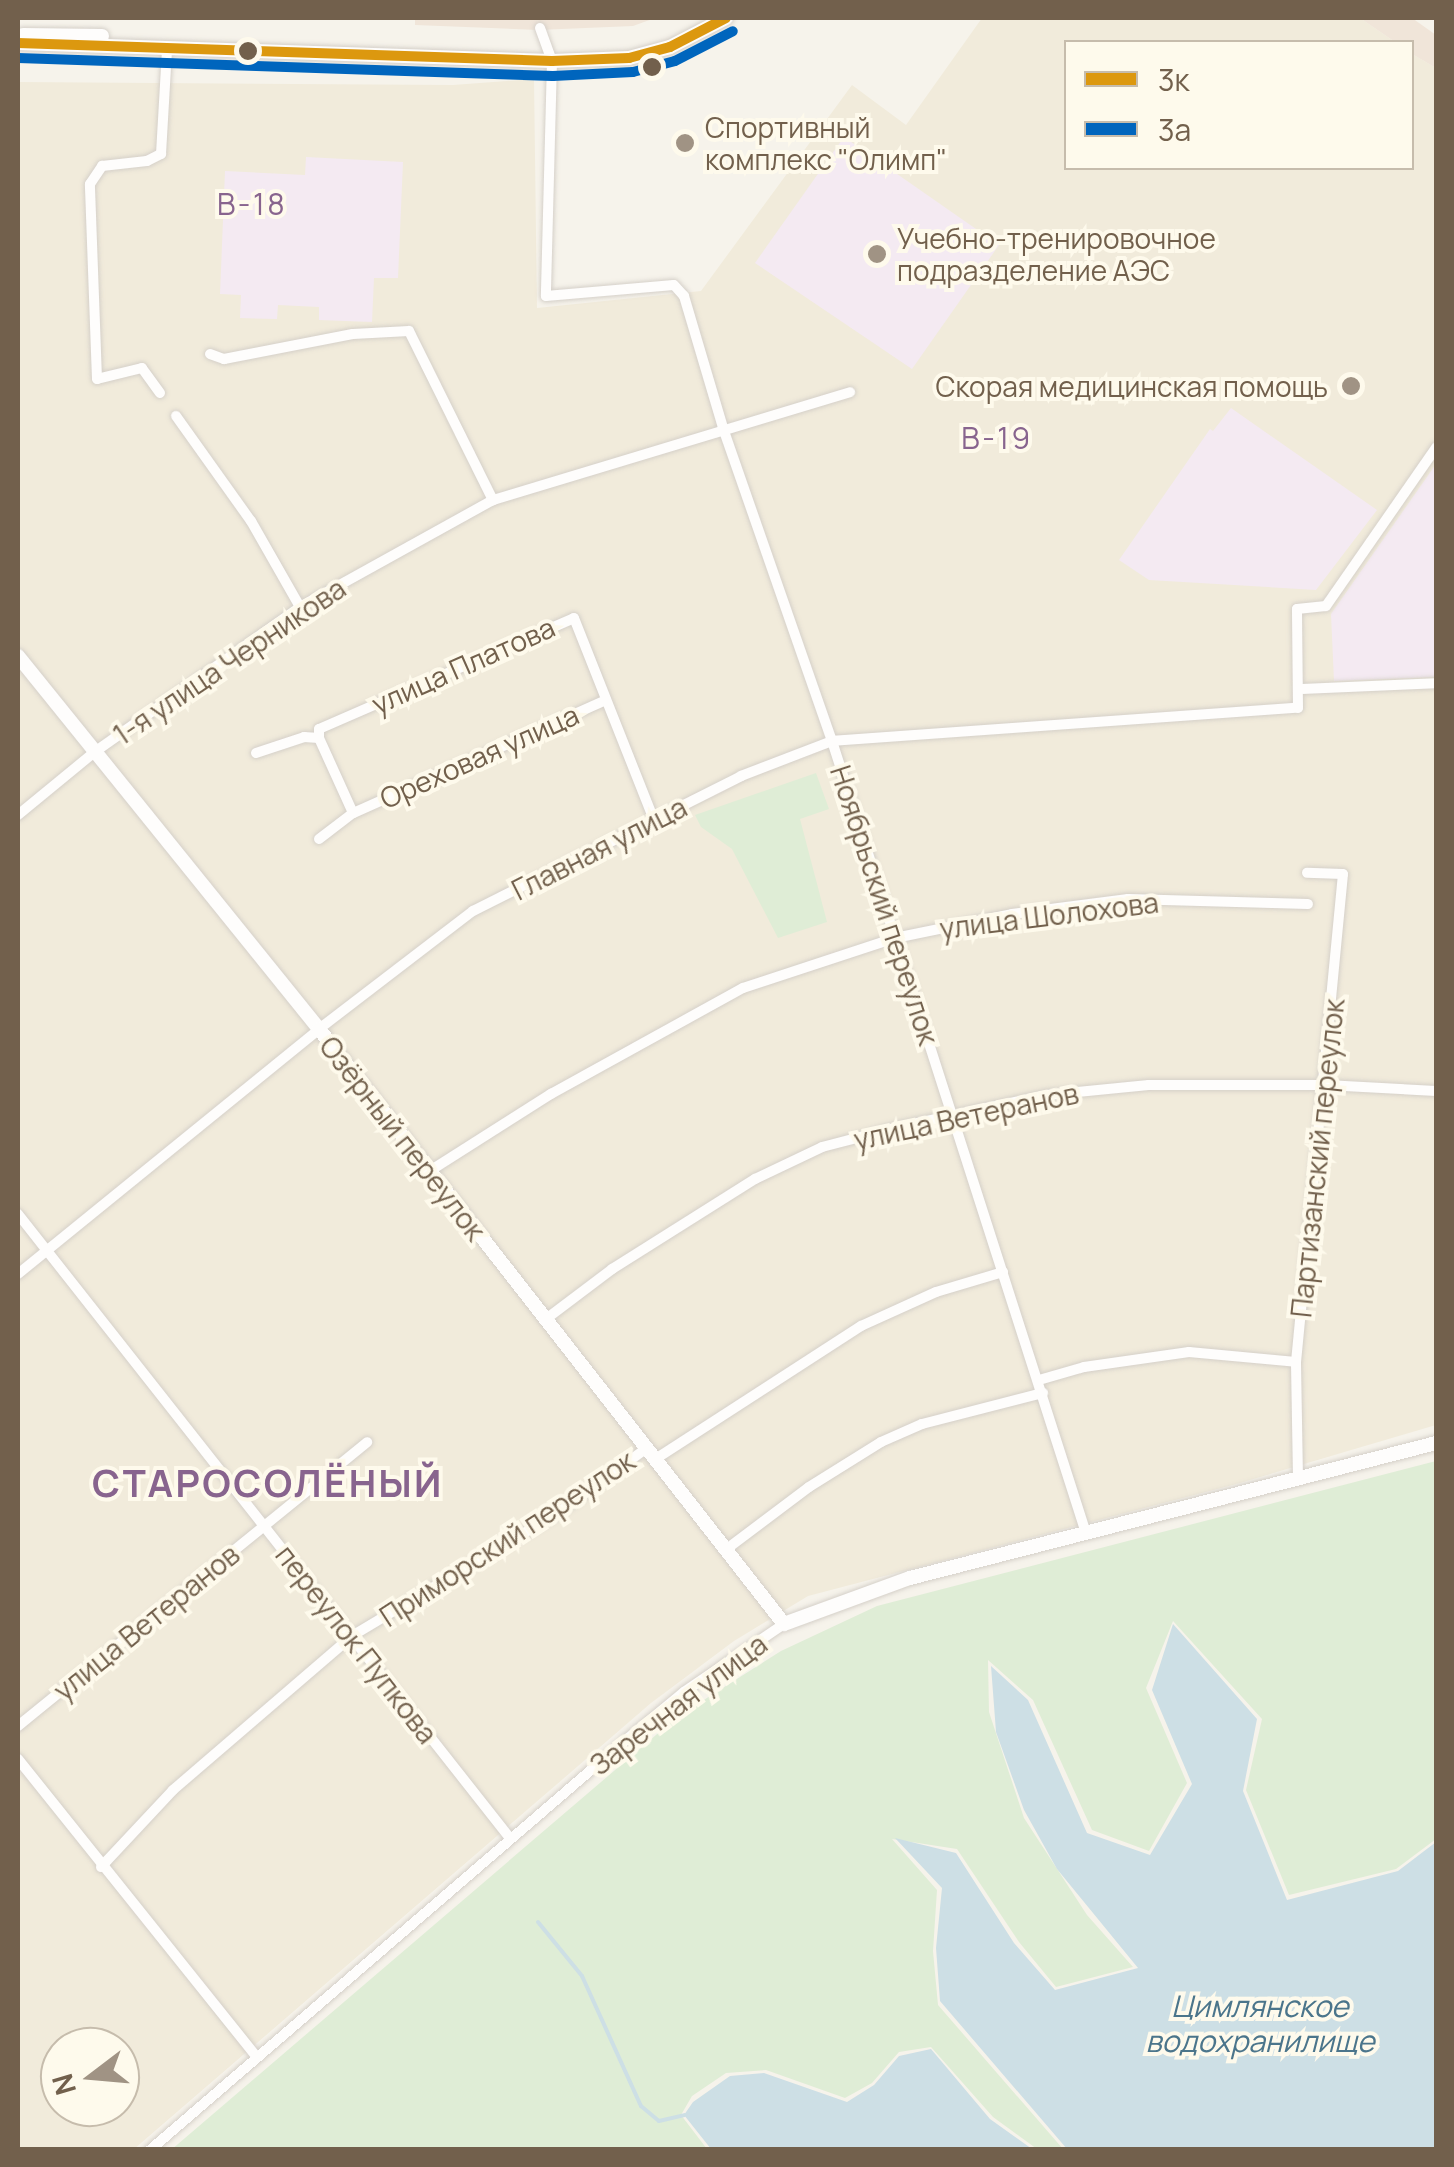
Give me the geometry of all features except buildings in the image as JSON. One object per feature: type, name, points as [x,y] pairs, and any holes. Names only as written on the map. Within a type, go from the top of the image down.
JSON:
[{"type":"street","points":[[18,35],[552,57],[631,50],[669,40],[710,18]]},
{"type":"street","points":[[18,43],[629,58],[670,47],[726,18]]},
{"type":"street","points":[[540,28],[552,57]]},
{"type":"street","points":[[160,393],[142,368],[96,379],[90,184],[102,166],[147,161],[161,154],[167,49]]},
{"type":"street","name":"Ноябрьский переулок","points":[[552,57],[546,296],[674,285],[690,312],[723,428],[832,741],[1085,1530]]},
{"type":"street","points":[[210,354],[224,360],[353,334],[409,331],[493,500]]},
{"type":"street","name":"1-я улица Черникова","points":[[18,815],[96,751],[300,606],[493,500],[850,392]]},
{"type":"street","points":[[176,416],[252,522],[300,606]]},
{"type":"street","points":[[1436,448],[1326,606],[1297,609],[1301,689],[1436,683]]},
{"type":"street","name":"улица Платова","points":[[319,733],[574,618],[654,820]]},
{"type":"street","name":"Озёрный переулок","points":[[18,656],[319,1029],[784,1624]]},
{"type":"street","name":"Главная улица","points":[[18,1274],[319,1029],[473,912],[741,776],[832,741],[1298,708],[1301,689]]},
{"type":"street","name":"Ореховая улица","points":[[319,838],[353,813],[606,700]]},
{"type":"street","points":[[256,754],[319,733]]},
{"type":"street","name":"Ореховая улица","points":[[319,733],[353,813]]},
{"type":"street","name":"Партизанский переулок","points":[[1298,1478],[1296,1362],[1326,1085],[1343,874],[1308,873]]},
{"type":"street","name":"улица Шолохова","points":[[428,1172],[551,1094],[743,988],[895,938],[1012,914],[1128,899],[1308,904]]},
{"type":"street","name":"улица Ветеранов","points":[[546,1319],[626,1259],[755,1180],[822,1147],[1047,1094],[1149,1086],[1326,1085],[1436,1091]]},
{"type":"street","name":"переулок Пупкова","points":[[18,1214],[510,1838]]},
{"type":"street","name":"Приморский переулок","points":[[101,1867],[173,1790],[352,1636],[861,1326],[936,1292],[1003,1272]]},
{"type":"street","points":[[1039,1380],[1084,1367],[1189,1352],[1296,1362]]},
{"type":"street","points":[[728,1548],[809,1486],[881,1442],[922,1424],[1043,1393]]},
{"type":"street","name":"улица Ветеранов","points":[[18,1726],[367,1442]]},
{"type":"street","name":"Заречная улица","points":[[150,2150],[684,1692],[784,1624],[910,1578],[1436,1443]]},
{"type":"street","points":[[18,1759],[257,2057]]},
{"type":"shaded area","points":[[415,18],[655,18],[633,26],[538,30],[415,25]]},
{"type":"shaded area","points":[[982,18],[1360,18],[1392,40],[1064,40],[1064,170],[1414,170],[1414,55],[1436,68],[1436,1425],[1240,1483],[808,1596],[734,1641],[651,1703],[134,2149],[18,2150],[18,82],[453,85],[534,79],[537,308],[701,291],[852,85],[906,125]]},
{"type":"shaded area","points":[[1360,18],[1412,18],[1436,35],[1436,68],[1414,55],[1414,40],[1392,40]]},
{"type":"shaded area","name":"Учебно-тренировочное подразделение АЭС","points":[[844,137],[999,245],[912,369],[755,263]]},
{"type":"shaded area","points":[[306,157],[403,162],[398,278],[374,278],[372,322],[319,320],[319,307],[278,305],[277,319],[240,318],[241,295],[220,294],[225,171],[305,175]]},
{"type":"shaded area","points":[[1231,408],[1377,510],[1316,590],[1149,580],[1119,560],[1210,429],[1213,431]]},
{"type":"shaded area","points":[[1436,464],[1436,677],[1334,681],[1331,614]]},
{"type":"green space","points":[[816,773],[829,809],[800,819],[827,922],[778,938],[732,849],[701,827],[695,815]]},
{"type":"green space","points":[[1436,1461],[1436,1839],[1396,1869],[1289,1895],[1246,1790],[1262,1719],[1173,1621],[1146,1688],[1187,1783],[1149,1851],[1092,1830],[1033,1700],[988,1660],[989,1712],[1024,1818],[1087,1915],[1133,1967],[1056,1987],[1019,1942],[957,1849],[892,1839],[937,1890],[933,1951],[938,2005],[1063,2149],[1037,2149],[993,2117],[931,2047],[899,2052],[872,2083],[845,2098],[766,2070],[726,2073],[692,2096],[681,2115],[707,2149],[171,2150],[677,1717],[781,1651],[877,1606]]},
{"type":"water","name":"Цимлянское водохранилище","points":[[1173,1624],[1257,1719],[1243,1791],[1287,1900],[1398,1871],[1436,1842],[1436,2149],[1067,2149],[940,2001],[936,1948],[942,1888],[895,1838],[956,1853],[1014,1943],[1055,1990],[1138,1968],[1057,1869],[1024,1810],[996,1732],[991,1666],[1028,1700],[1087,1833],[1150,1855],[1192,1784],[1152,1690]]},
{"type":"water","points":[[931,2049],[990,2119],[1032,2149],[711,2149],[684,2115],[693,2102],[730,2076],[764,2073],[847,2102],[874,2085],[899,2056]]},
{"type":"waterway","points":[[538,1922],[582,1976],[641,2106],[659,2121],[684,2115]]},
{"type":"transit line","name":"3к","points":[[18,43],[552,61],[629,58],[670,47],[726,18]]},
{"type":"transit line","name":"3а","points":[[18,58],[553,76],[633,72],[675,61],[733,31]]},
{"type":"place","name":"Спортивный комплекс \"Олимп\"","points":[[685,143]]},
{"type":"place","name":"Учебно-тренировочное подразделение АЭС","points":[[877,254]]},
{"type":"place","name":"Скорая медицинская помощь","points":[[1351,386]]},
{"type":"district","name":"В-18","points":[[252,204]]},
{"type":"district","name":"В-19","points":[[997,438]]},
{"type":"district","name":"СТАРОCОЛЁНЫЙ","points":[[268,1483]]}]
